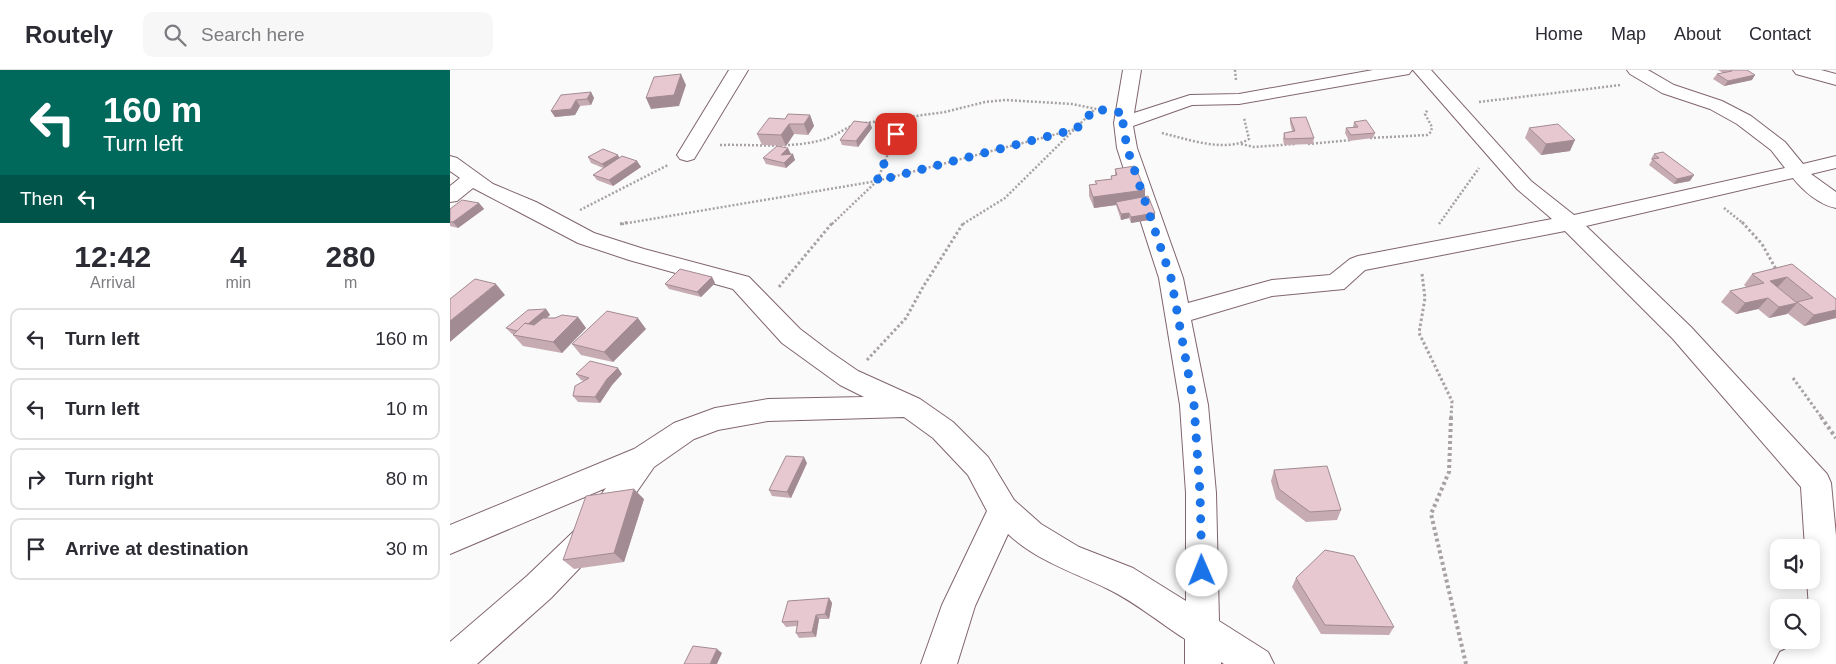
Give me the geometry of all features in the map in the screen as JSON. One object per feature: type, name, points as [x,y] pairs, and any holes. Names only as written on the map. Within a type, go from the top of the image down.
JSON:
[{"type":"street","points":[[687,155],[739,70]]},
{"type":"street","points":[[1132,70],[1123,118],[1127,148],[1171,278],[1194,405],[1200,493],[1203,664]]},
{"type":"street","points":[[1123,118],[1190,100],[1239,99],[1403,70]]},
{"type":"street","points":[[1422,70],[1524,185],[1570,223],[1682,333],[1816,483],[1833,653],[1792,664]]},
{"type":"street","points":[[1636,70],[1668,89],[1716,105],[1744,120],[1778,146],[1791,159],[1796,170],[1807,182],[1836,202]]},
{"type":"street","points":[[1802,70],[1836,80]]},
{"type":"street","points":[[450,162],[486,188],[586,238],[637,255],[741,283],[748,288],[791,336],[849,378],[910,407],[943,430],[978,466],[1003,510],[1030,534],[1068,557],[1121,579],[1256,664]]},
{"type":"street","points":[[1178,314],[1272,288],[1336,283],[1358,264],[1570,223],[1836,162]]},
{"type":"street","points":[[450,196],[473,178]]},
{"type":"street","points":[[450,540],[644,458],[684,431],[715,419],[768,410],[910,407]]},
{"type":"street","points":[[451,664],[539,588],[584,542],[644,458]]},
{"type":"street","points":[[939,664],[958,605],[1003,510]]},
{"type":"path","points":[[864,123],[945,112],[985,102],[1006,100],[1072,104],[1095,109],[1185,139],[1241,144],[1249,139],[1239,99],[1235,70]]},
{"type":"path","points":[[849,378],[884,344],[906,318],[923,286],[963,223],[1005,198],[1095,109]]},
{"type":"path","points":[[763,306],[836,219],[877,181],[902,118]]},
{"type":"path","points":[[565,227],[687,155],[714,145],[782,146],[811,142],[831,137],[855,124]]},
{"type":"path","points":[[565,227],[877,181],[1076,129]]},
{"type":"path","points":[[1466,664],[1431,514],[1449,472],[1452,401],[1418,333],[1426,298],[1418,252],[1492,149]]},
{"type":"path","points":[[1793,378],[1836,438]]},
{"type":"building","points":[[1731,70],[1747,70],[1755,75],[1728,81],[1717,74]]},
{"type":"building","points":[[681,74],[674,95],[646,98],[654,77]]},
{"type":"building","points":[[591,92],[587,99],[576,100],[571,109],[551,111],[561,95]]},
{"type":"building","points":[[788,114],[810,115],[804,124],[789,124],[781,135],[757,134],[769,118],[785,119]]},
{"type":"building","points":[[1306,117],[1314,138],[1285,139],[1284,133],[1295,131],[1290,118]]},
{"type":"building","points":[[1366,120],[1375,133],[1351,135],[1346,128],[1358,127],[1354,122]]},
{"type":"building","points":[[854,121],[870,123],[856,141],[840,140]]},
{"type":"building","points":[[1558,124],[1575,140],[1546,144],[1529,128]]},
{"type":"building","points":[[777,146],[788,148],[781,155],[793,154],[784,163],[763,158]]},
{"type":"building","points":[[603,149],[618,155],[602,164],[588,157]]},
{"type":"building","points":[[1663,152],[1694,175],[1677,179],[1652,159],[1659,158],[1654,154]]},
{"type":"building","points":[[622,156],[637,161],[609,180],[593,175]]},
{"type":"building","points":[[1135,166],[1145,190],[1093,197],[1089,185],[1097,184],[1095,181],[1112,179],[1111,176],[1117,175],[1115,169]]},
{"type":"building","points":[[1148,196],[1155,213],[1131,217],[1129,213],[1121,214],[1116,202]]},
{"type":"building","points":[[462,200],[479,203],[453,222],[450,222],[450,209]]},
{"type":"building","points":[[1792,264],[1836,299],[1836,310],[1814,315],[1797,302],[1813,298],[1787,277],[1770,281],[1797,303],[1779,307],[1768,298],[1745,303],[1730,291],[1764,283],[1752,274]]},
{"type":"building","points":[[680,269],[712,277],[697,292],[665,284]]},
{"type":"building","points":[[475,279],[496,284],[450,321],[450,299]]},
{"type":"building","points":[[546,309],[528,324],[525,323],[517,331],[506,328],[528,310]]},
{"type":"building","points":[[607,311],[638,318],[604,352],[572,344]]},
{"type":"building","points":[[562,315],[578,317],[553,342],[513,335],[525,323],[534,325],[543,318],[555,318]]},
{"type":"building","points":[[590,361],[618,368],[607,379],[595,397],[573,396],[575,386],[589,378],[576,374]]},
{"type":"building","points":[[786,456],[804,457],[787,492],[769,490]]},
{"type":"building","points":[[1327,466],[1341,510],[1310,512],[1279,489],[1274,470]]},
{"type":"building","points":[[634,489],[614,553],[563,560],[586,496]]},
{"type":"building","points":[[1325,550],[1354,556],[1394,627],[1325,625],[1296,578]]},
{"type":"building","points":[[829,598],[825,614],[816,615],[812,632],[796,633],[798,621],[782,622],[788,601]]},
{"type":"building","points":[[693,646],[717,649],[710,664],[684,664]]},
{"type":"route","points":[[896,134],[877,181],[1076,129],[1095,109],[1124,113],[1123,123],[1127,148],[1171,278],[1194,405],[1200,493],[1202,571]]}]
